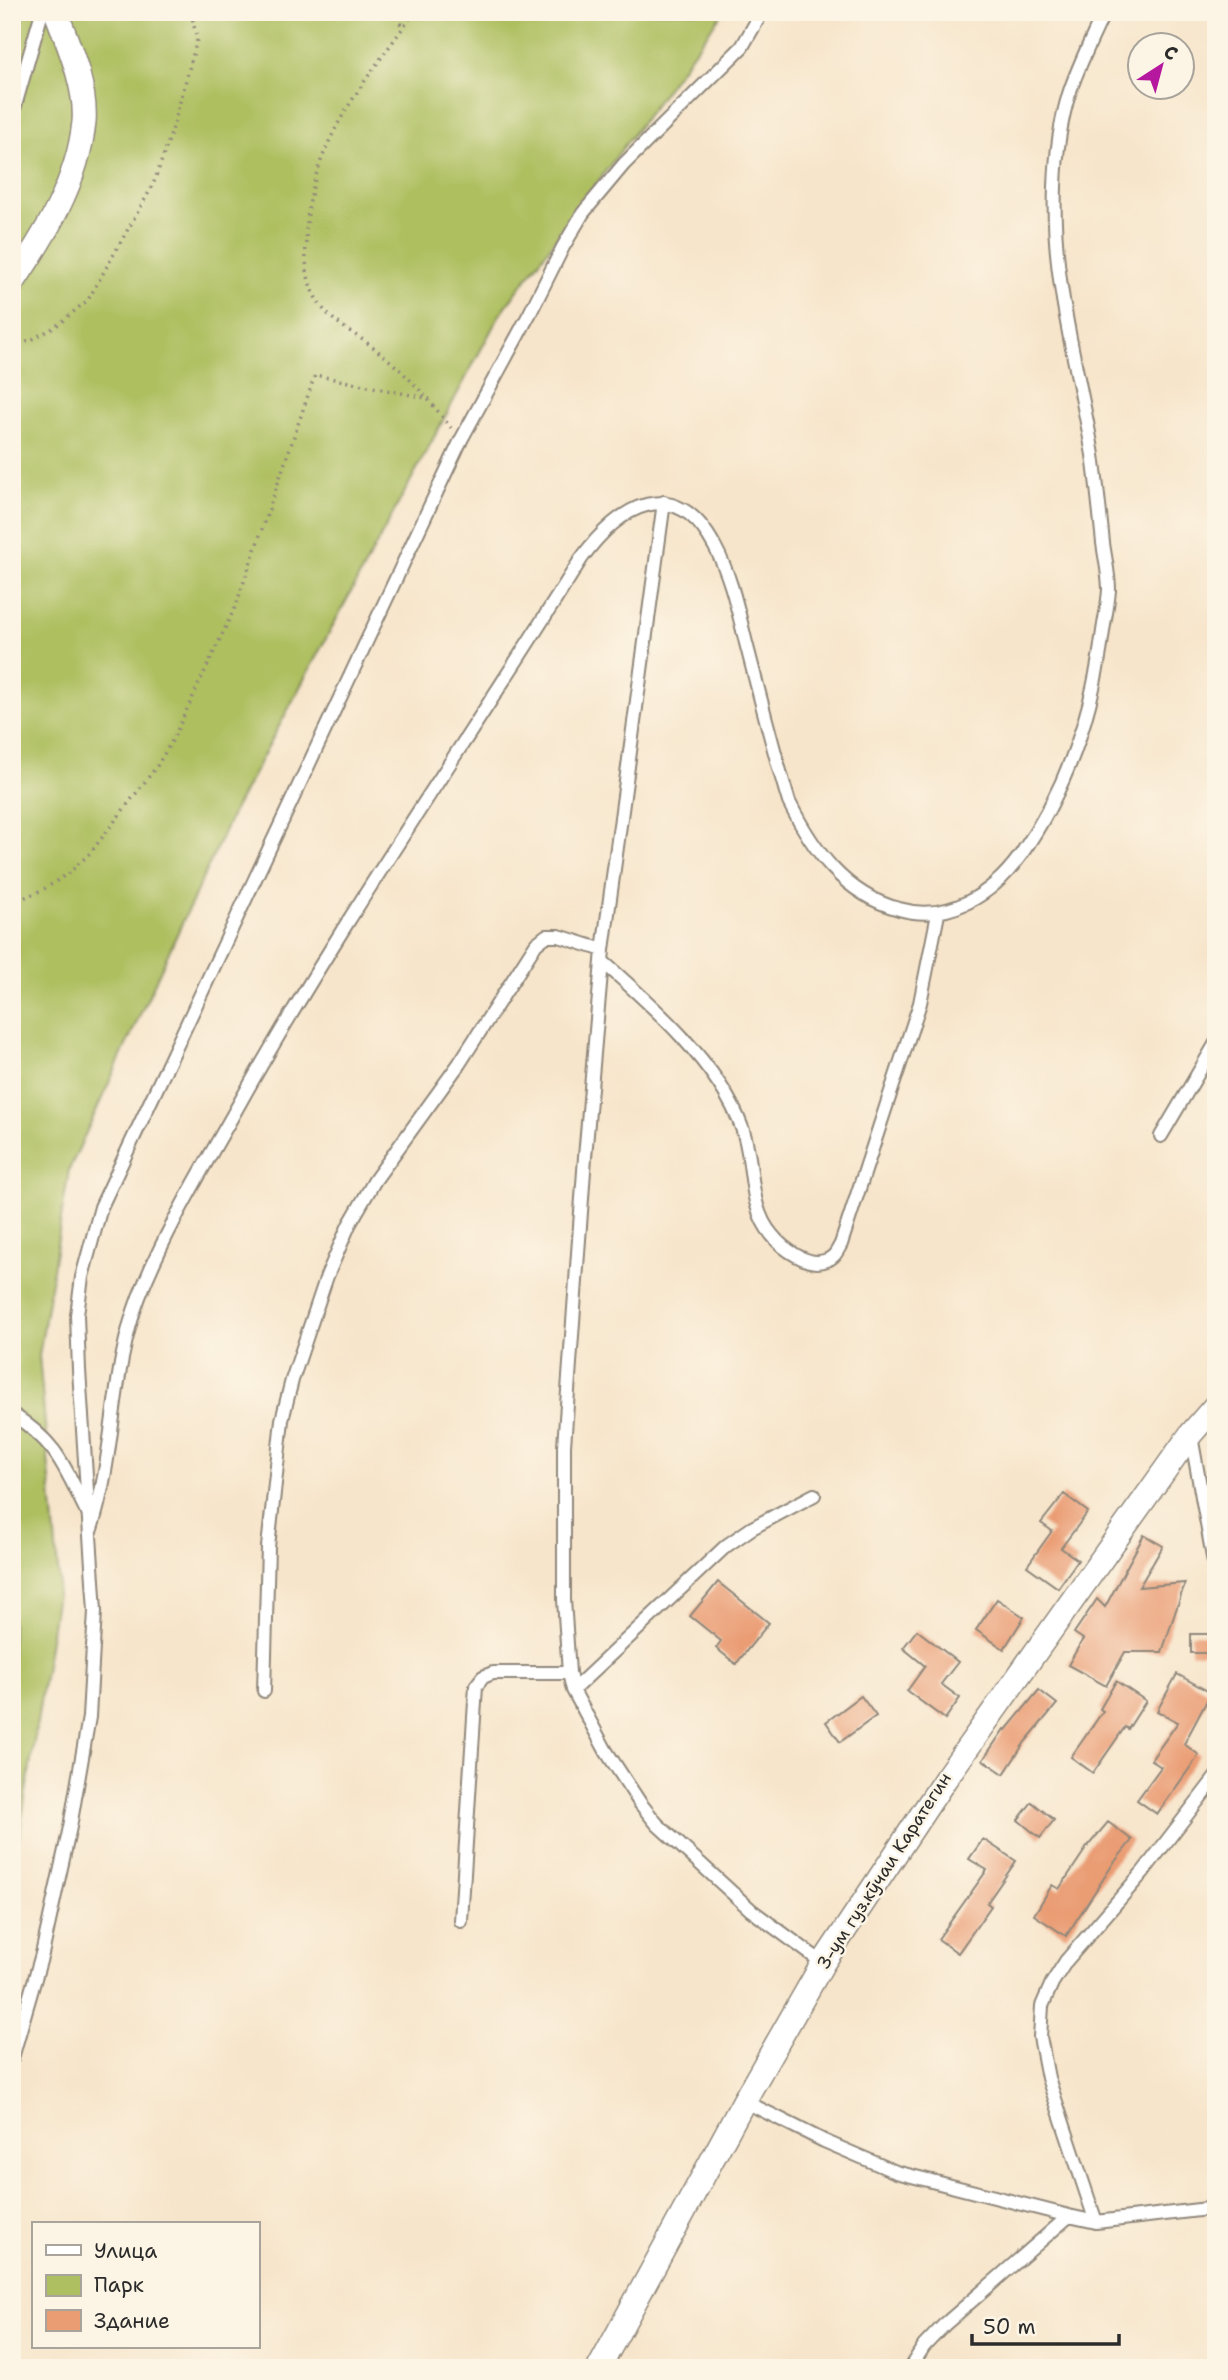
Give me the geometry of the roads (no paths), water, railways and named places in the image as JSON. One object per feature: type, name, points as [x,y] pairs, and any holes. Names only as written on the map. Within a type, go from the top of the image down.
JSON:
[{"type":"street","points":[[12,284],[41,242],[58,207],[73,172],[84,121],[74,61],[56,12]]},
{"type":"street","name":"3-ум гуз.кӯчаи Каратегин","points":[[599,2368],[744,2101],[823,1963],[946,1778],[1190,1435],[1216,1405]]},
{"type":"lane","points":[[12,116],[42,12]]},
{"type":"lane","points":[[12,2058],[42,1954],[70,1827],[89,1717],[95,1611],[77,1315],[82,1277],[101,1207],[461,440],[530,313],[562,247],[583,213],[624,164],[742,47],[762,12]]},
{"type":"lane","points":[[90,1523],[102,1490],[122,1355],[130,1323],[157,1260],[209,1157],[356,907],[595,539],[611,522],[634,507],[664,502],[691,516],[702,526],[716,548],[739,614],[789,802],[801,826],[844,881],[863,895],[896,909],[938,914],[960,906],[990,887],[1014,864],[1034,835],[1072,761],[1098,668],[1109,590],[1093,455],[1063,308],[1056,246],[1055,188],[1059,139],[1069,94],[1104,12]]},
{"type":"lane","points":[[664,502],[602,955],[564,1446],[564,1600],[569,1672],[573,1690],[607,1751],[640,1803],[657,1824],[751,1910],[823,1963]]},
{"type":"lane","points":[[264,1691],[268,1546],[282,1420],[292,1380],[327,1276],[349,1225],[375,1180],[459,1064],[536,944],[546,936],[559,936],[602,955],[689,1045],[732,1107],[746,1140],[757,1206],[764,1225],[773,1238],[792,1254],[814,1261],[825,1261],[834,1256],[841,1244],[910,1037],[928,973],[938,914]]},
{"type":"lane","points":[[1161,1136],[1216,1043]]},
{"type":"lane","points":[[12,1414],[50,1443],[61,1460],[90,1523]]},
{"type":"lane","points":[[1190,1435],[1216,1574]]},
{"type":"lane","points":[[573,1690],[726,1546],[752,1528],[814,1495]]},
{"type":"lane","points":[[461,1921],[476,1686],[483,1677],[493,1673],[569,1672]]},
{"type":"lane","points":[[1096,2222],[1048,2078],[1040,2037],[1042,2006],[1066,1961],[1143,1872],[1216,1777]]},
{"type":"lane","points":[[744,2101],[833,2145],[897,2172],[1069,2216],[1096,2222],[1216,2208]]},
{"type":"lane","points":[[910,2368],[924,2346],[944,2325],[1069,2216]]}]
